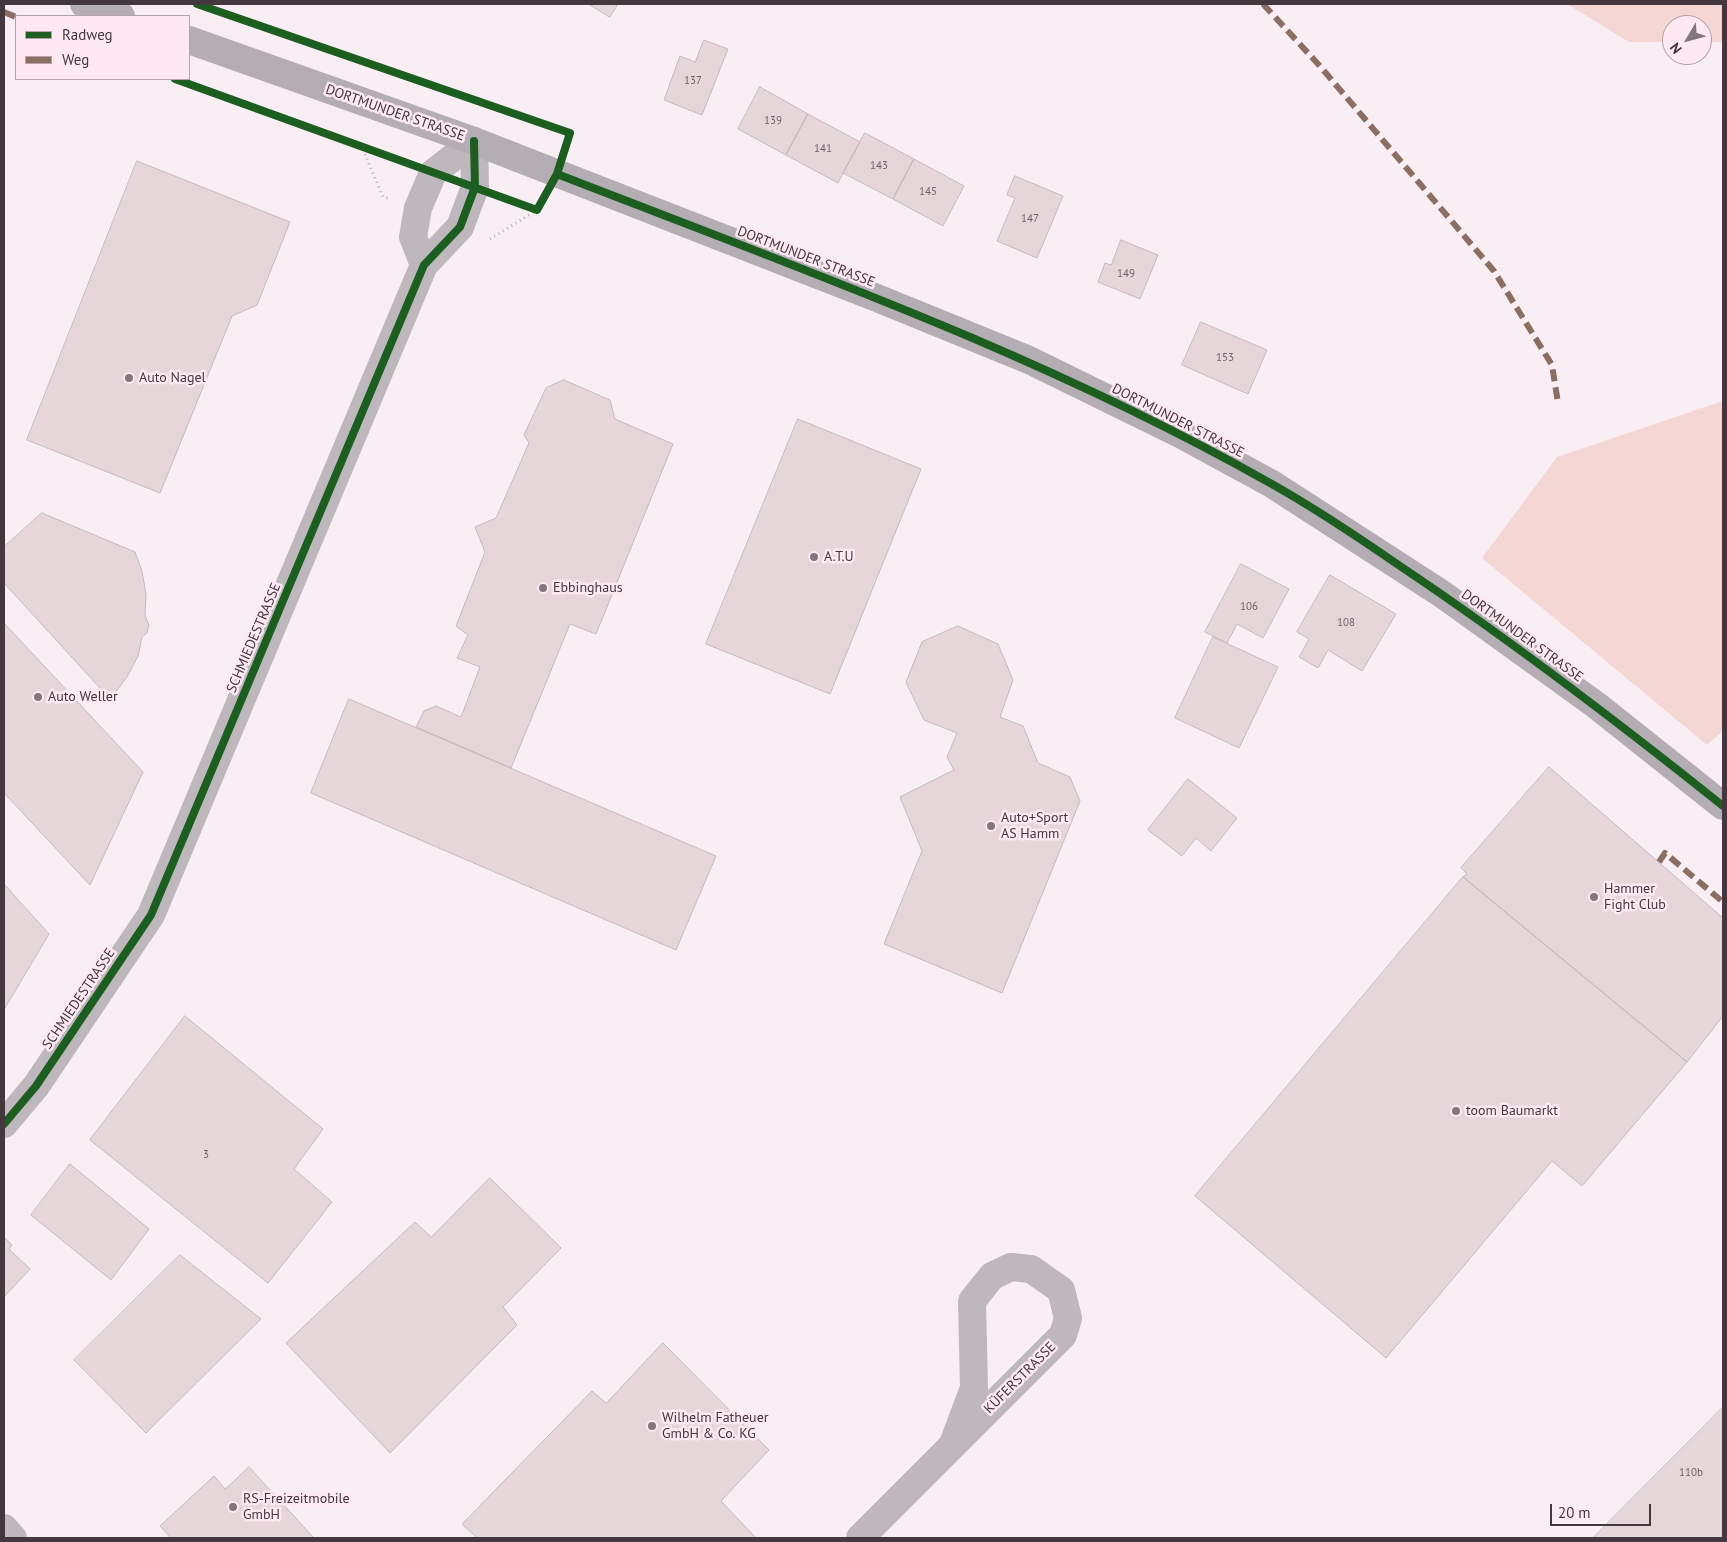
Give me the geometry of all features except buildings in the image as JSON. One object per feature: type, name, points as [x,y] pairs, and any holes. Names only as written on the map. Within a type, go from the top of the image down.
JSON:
[{"type":"main road","points":[[84,4],[118,15]]},
{"type":"main road","name":"DORTMUNDER STRASSE","points":[[190,40],[474,141],[877,298],[1028,360],[1182,435],[1272,484],[1442,594],[1596,705],[1723,806]]},
{"type":"street","points":[[424,265],[414,237],[418,208],[433,172],[474,141]]},
{"type":"street","name":"SCHMIEDESTRASSE","points":[[4,1124],[36,1086],[151,915],[424,265],[460,227],[475,187],[474,141]]},
{"type":"street","name":"KÜFERSTRASSE","points":[[860,1538],[1063,1335],[1068,1318],[1061,1290],[1031,1269],[1011,1267],[992,1276],[972,1301],[974,1388],[953,1444]]},
{"type":"street","points":[[4,1528],[13,1538]]},
{"type":"path","points":[[360,145],[370,148]]},
{"type":"path","points":[[528,207],[537,210]]},
{"type":"shaded area","points":[[1567,4],[1723,4],[1723,42],[1712,42],[1712,15],[1662,15],[1662,42],[1629,42]]},
{"type":"shaded area","points":[[1723,401],[1723,731],[1707,745],[1482,558],[1557,457]]},
{"type":"marked path","points":[[1263,4],[1319,65],[1494,271],[1552,365],[1558,403]]},
{"type":"marked path","points":[[4,12],[15,17]]},
{"type":"marked path","points":[[1659,862],[1665,853],[1723,902]]},
{"type":"cycle path","points":[[178,80],[537,210],[557,174],[570,133],[197,4]]},
{"type":"cycle path","points":[[4,1124],[36,1086],[151,915],[424,265],[460,227],[475,187],[474,141]]},
{"type":"cycle path","points":[[557,174],[829,279],[1009,354],[1097,394],[1184,437],[1270,483],[1352,534],[1483,623],[1604,713],[1723,806]]},
{"type":"place","name":"Auto Nagel","points":[[129,378]]},
{"type":"place","name":"A.T.U","points":[[814,557]]},
{"type":"place","name":"Ebbinghaus","points":[[543,588]]},
{"type":"place","name":"Auto Weller","points":[[38,697]]},
{"type":"place","name":"Auto+Sport AS Hamm","points":[[991,826]]},
{"type":"place","name":"Hammer Fight Club","points":[[1594,897]]},
{"type":"place","name":"toom Baumarkt","points":[[1456,1111]]},
{"type":"place","name":"Wilhelm Fatheuer GmbH & Co. KG","points":[[652,1426]]},
{"type":"place","name":"RS-Freizeitmobile GmbH","points":[[233,1507]]}]
